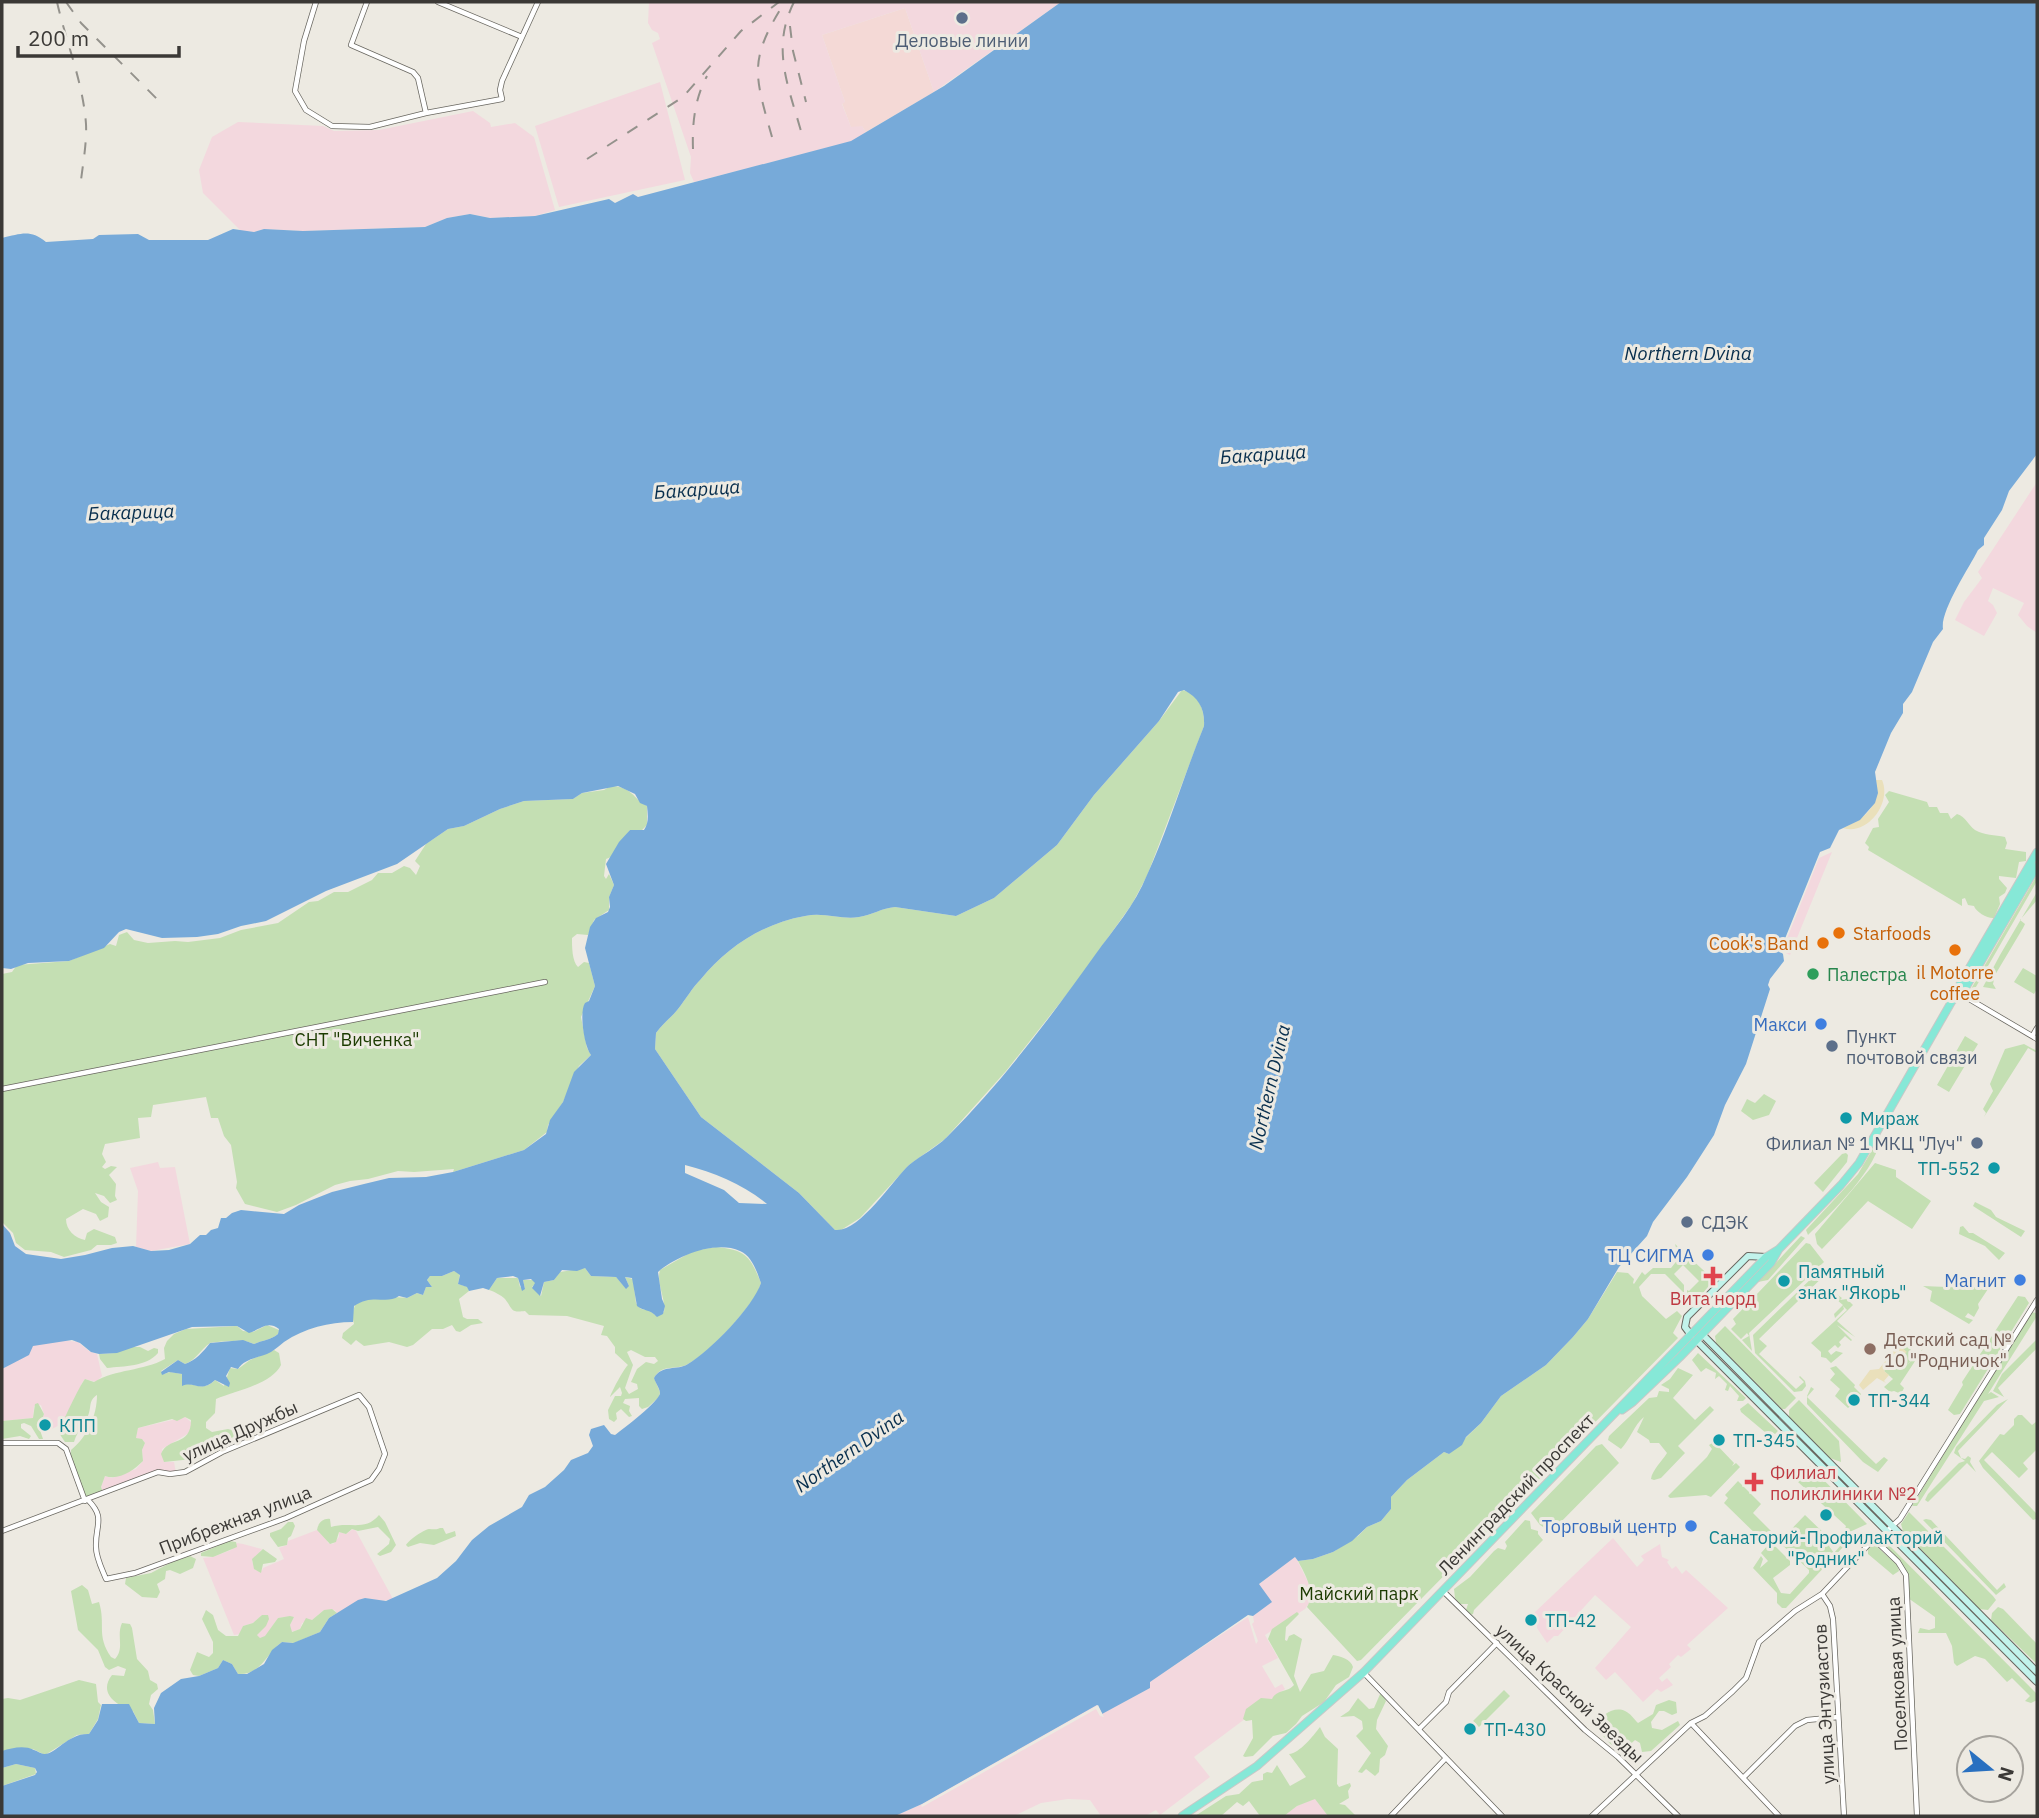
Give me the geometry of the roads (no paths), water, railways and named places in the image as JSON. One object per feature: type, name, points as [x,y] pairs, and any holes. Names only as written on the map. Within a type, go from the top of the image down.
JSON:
[{"type":"main road","name":"Ленинградский проспект","points":[[1697,1335],[1766,1257],[1779,1249],[1859,1163],[2037,852]]},
{"type":"main road","name":"Ленинградский проспект","points":[[1958,993],[1966,987],[2037,866]]},
{"type":"main road","name":"Ленинградский проспект","points":[[1182,1816],[1273,1754],[1364,1672],[1618,1412],[1633,1402],[1771,1263],[1779,1249]]},
{"type":"main road","points":[[1766,1257],[1748,1256],[1687,1317],[1685,1327],[1697,1335],[2037,1672]]},
{"type":"main road","points":[[1889,1528],[2037,1682]]},
{"type":"street","points":[[316,2],[304,41],[295,91],[306,110],[332,126],[370,127],[502,99],[502,81],[538,2]]},
{"type":"street","points":[[367,2],[351,45],[413,72],[418,78],[426,113]]},
{"type":"street","points":[[438,2],[522,37]]},
{"type":"street","points":[[2,1089],[545,982]]},
{"type":"street","points":[[1958,993],[2035,1037],[2037,1028]]},
{"type":"street","points":[[1592,1816],[1691,1724],[1719,1705],[1746,1678],[1759,1642],[1795,1611],[1822,1594],[1869,1544],[1900,1519],[2037,1300]]},
{"type":"street","name":"улица Дружбы","points":[[2,1531],[158,1472],[185,1472],[222,1452],[359,1395],[369,1407],[385,1454],[371,1480]]},
{"type":"street","points":[[2,1443],[58,1443],[66,1449],[86,1500]]},
{"type":"street","name":"Прибрежная улица","points":[[86,1500],[97,1509],[100,1519],[96,1552],[106,1579],[135,1573],[286,1518],[371,1480]]},
{"type":"street","name":"Поселковая улица","points":[[1876,1541],[1898,1562],[1906,1575],[1917,1816]]},
{"type":"street","name":"улица Красной Звезды","points":[[1444,1591],[1585,1730],[1678,1816]]},
{"type":"street","name":"улица Энтузиастов","points":[[1822,1594],[1830,1606],[1833,1619],[1844,1816]]},
{"type":"street","points":[[1419,1729],[1446,1702],[1449,1692],[1497,1643]]},
{"type":"street","points":[[1364,1672],[1502,1816]]},
{"type":"street","points":[[1743,1778],[1796,1726],[1807,1720],[1838,1717]]},
{"type":"street","points":[[1691,1724],[1779,1816]]},
{"type":"street","points":[[1391,1816],[1446,1758]]},
{"type":"water","points":[[1061,2],[2037,2],[2037,454],[2009,491],[2002,510],[1984,538],[1984,545],[1978,550],[1950,601],[1943,629],[1933,642],[1912,692],[1903,704],[1903,713],[1891,733],[1875,772],[1878,793],[1875,803],[1860,820],[1839,830],[1830,848],[1820,852],[1780,951],[1784,961],[1770,979],[1770,989],[1746,1064],[1725,1105],[1714,1135],[1653,1222],[1647,1236],[1619,1267],[1588,1319],[1573,1337],[1546,1365],[1501,1396],[1462,1445],[1449,1454],[1444,1452],[1407,1480],[1391,1497],[1391,1509],[1381,1521],[1367,1527],[1352,1541],[1333,1552],[1298,1561],[1295,1557],[1259,1584],[1272,1602],[1253,1616],[1248,1615],[1150,1682],[1150,1688],[1102,1714],[1097,1705],[922,1804],[895,1816],[2,1816],[2,1786],[37,1772],[35,1768],[16,1764],[2,1768],[2,1751],[22,1747],[43,1754],[75,1737],[89,1734],[98,1720],[102,1704],[129,1704],[139,1723],[155,1724],[154,1708],[161,1693],[181,1679],[199,1676],[218,1668],[223,1660],[232,1664],[238,1674],[247,1674],[264,1664],[272,1650],[282,1642],[293,1643],[320,1632],[329,1618],[358,1600],[365,1598],[386,1601],[437,1578],[456,1561],[472,1540],[489,1526],[522,1507],[529,1495],[545,1487],[571,1460],[588,1453],[593,1446],[589,1435],[591,1429],[604,1425],[615,1435],[648,1408],[660,1393],[654,1378],[657,1374],[665,1369],[688,1364],[708,1349],[740,1316],[761,1283],[751,1260],[740,1251],[719,1247],[697,1251],[675,1260],[658,1272],[665,1306],[663,1314],[657,1317],[637,1306],[632,1278],[625,1277],[629,1286],[626,1289],[616,1277],[591,1276],[585,1268],[577,1271],[562,1270],[554,1280],[544,1282],[540,1296],[532,1288],[535,1283],[531,1279],[523,1280],[525,1289],[522,1291],[518,1278],[513,1276],[497,1278],[489,1290],[483,1288],[469,1291],[467,1287],[458,1284],[460,1275],[454,1271],[442,1276],[430,1276],[427,1280],[432,1287],[426,1287],[423,1295],[417,1293],[407,1298],[399,1296],[389,1300],[373,1299],[361,1302],[354,1306],[353,1322],[335,1323],[309,1330],[238,1369],[231,1367],[226,1376],[229,1387],[215,1380],[205,1386],[182,1386],[182,1374],[169,1372],[162,1375],[161,1372],[178,1360],[185,1364],[192,1361],[210,1343],[243,1340],[254,1344],[275,1336],[279,1329],[271,1325],[249,1333],[237,1326],[192,1327],[117,1353],[99,1354],[72,1340],[33,1346],[29,1355],[2,1369],[2,1224],[10,1233],[15,1246],[26,1254],[61,1259],[133,1246],[151,1251],[169,1250],[190,1244],[200,1235],[206,1235],[218,1228],[221,1218],[241,1210],[284,1214],[332,1192],[364,1184],[389,1178],[426,1177],[453,1172],[524,1150],[546,1134],[550,1120],[563,1102],[574,1072],[591,1055],[584,1037],[582,1014],[595,986],[585,948],[590,927],[596,918],[608,912],[610,907],[609,897],[614,885],[606,864],[630,830],[644,830],[648,816],[647,806],[640,803],[635,794],[618,786],[582,793],[573,799],[524,801],[464,826],[448,829],[397,864],[326,891],[266,921],[197,937],[162,938],[126,929],[119,932],[104,948],[69,961],[28,963],[11,969],[2,968],[2,238],[30,234],[46,242],[93,239],[99,235],[138,234],[149,240],[208,240],[233,229],[254,232],[264,229],[303,231],[425,227],[447,218],[470,214],[490,218],[535,216],[609,199],[615,203],[633,194],[638,197],[851,141],[944,86]],"holes":[[[1184,690],[1200,705],[1204,726],[1162,838],[1136,897],[1061,1002],[1006,1072],[947,1137],[909,1165],[864,1215],[844,1229],[835,1230],[799,1193],[701,1117],[655,1049],[656,1033],[722,957],[747,938],[790,919],[819,915],[853,918],[895,907],[956,916],[994,898],[1057,845],[1094,795],[1159,721],[1178,692]],[[685,1165],[728,1180],[767,1204],[739,1203],[724,1190],[685,1173]]]},
{"type":"railway","points":[[57,2],[78,77],[86,124],[80,189]]},
{"type":"railway","points":[[66,2],[81,23],[161,103]]},
{"type":"railway","points":[[587,159],[683,97],[741,31],[779,2]]},
{"type":"railway","points":[[794,2],[787,19],[783,51],[787,82],[801,131]]},
{"type":"railway","points":[[772,137],[762,99],[758,69],[764,41],[783,5]]},
{"type":"railway","points":[[790,26],[793,51],[806,102]]},
{"type":"railway","points":[[693,149],[695,111],[707,76]]},
{"type":"place","name":"Деловые линии","points":[[962,18]]},
{"type":"place","name":"Starfoods","points":[[1839,933]]},
{"type":"place","name":"Cook's Band","points":[[1823,943]]},
{"type":"place","name":"il Motorre coffee","points":[[1955,950]]},
{"type":"place","name":"Палестра","points":[[1813,974]]},
{"type":"place","name":"Макси","points":[[1821,1024]]},
{"type":"place","name":"Пункт почтовой связи","points":[[1832,1046]]},
{"type":"place","name":"Мираж","points":[[1846,1118]]},
{"type":"place","name":"Филиал № 1 МКЦ \"Луч\"","points":[[1977,1143]]},
{"type":"place","name":"ТП-552","points":[[1994,1168]]},
{"type":"place","name":"СДЭК","points":[[1687,1222]]},
{"type":"place","name":"ТЦ СИГМА","points":[[1708,1255]]},
{"type":"place","name":"Вита норд","points":[[1713,1276]]},
{"type":"place","name":"Магнит","points":[[2020,1280]]},
{"type":"place","name":"Памятный знак \"Якорь\"","points":[[1784,1281]]},
{"type":"place","name":"Детский сад № 10 \"Родничок\"","points":[[1870,1349]]},
{"type":"place","name":"ТП-344","points":[[1854,1400]]},
{"type":"place","name":"КПП","points":[[45,1425]]},
{"type":"place","name":"ТП-345","points":[[1719,1440]]},
{"type":"place","name":"Филиал поликлиники №2","points":[[1754,1482]]},
{"type":"place","name":"Санаторий-Профилакторий \"Родник\"","points":[[1826,1515]]},
{"type":"place","name":"Торговый центр","points":[[1691,1526]]},
{"type":"place","name":"ТП-42","points":[[1531,1620]]},
{"type":"place","name":"ТП-430","points":[[1470,1729]]},
{"type":"water label","name":"Northern Dvina","points":[[1688,353]]},
{"type":"water label","name":"Бакарица","points":[[1263,454]]},
{"type":"water label","name":"Бакарица","points":[[697,489]]},
{"type":"water label","name":"Бакарица","points":[[131,512]]},
{"type":"water label","name":"Northern Dvina","points":[[1269,1087]]},
{"type":"water label","name":"Northern Dvina","points":[[849,1451]]},
{"type":"park label","name":"СНТ \"Виченка\"","points":[[357,1039]]},
{"type":"park label","name":"Майский парк","points":[[1359,1593]]}]
